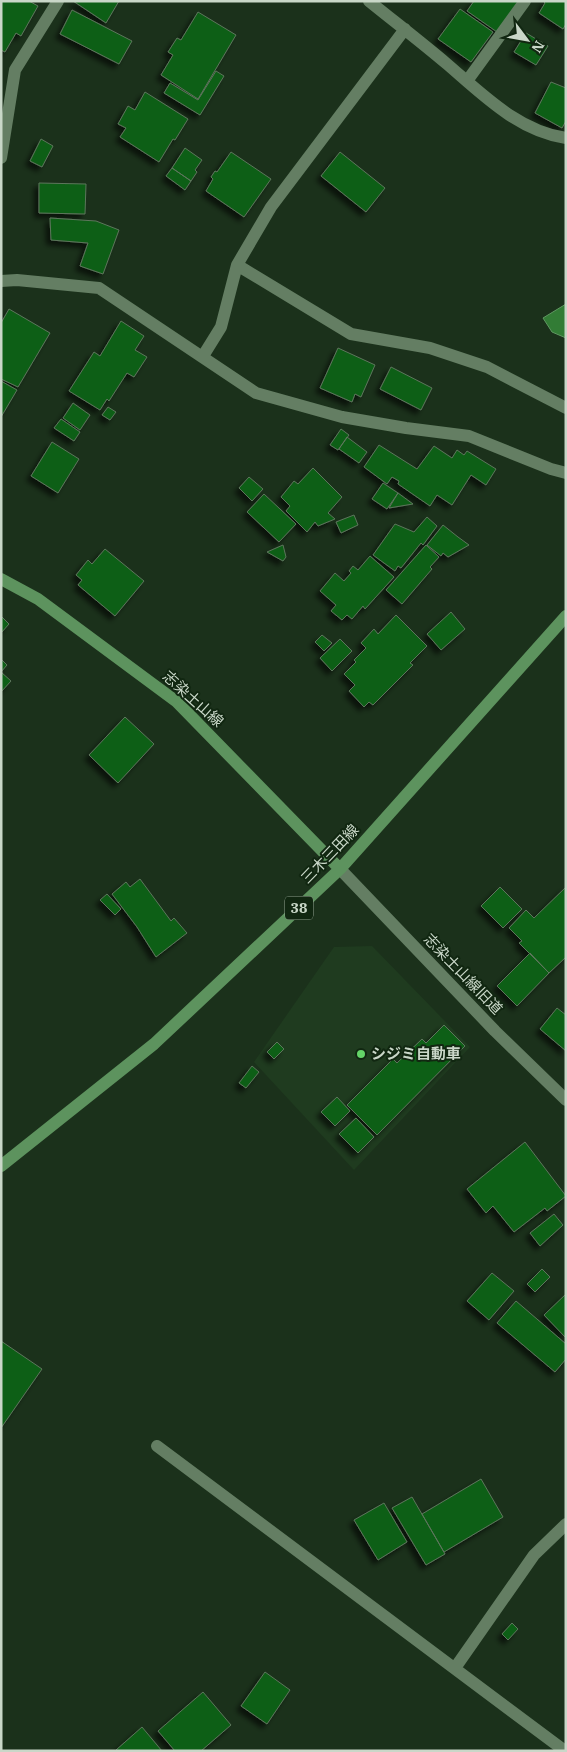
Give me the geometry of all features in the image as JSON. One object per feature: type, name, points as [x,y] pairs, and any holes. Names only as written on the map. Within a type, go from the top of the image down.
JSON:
[{"type":"main road","name":"志染土山線","points":[[1,579],[38,599],[177,702],[340,869]]},
{"type":"main road","name":"三木三田線","points":[[1,1166],[154,1044],[340,869],[566,616]]},
{"type":"street","points":[[1,158],[15,70],[58,1]]},
{"type":"street","points":[[369,1],[509,116],[552,136],[566,138]]},
{"type":"street","points":[[467,81],[525,1]]},
{"type":"street","points":[[202,356],[221,327],[237,265],[271,207],[405,29]]},
{"type":"street","points":[[237,265],[351,334],[430,348],[487,367],[566,408]]},
{"type":"street","points":[[1,281],[17,280],[99,288],[256,392],[342,417],[468,436],[551,469],[566,473]]},
{"type":"street","name":"志染土山線旧道","points":[[340,869],[495,1031],[566,1100]]},
{"type":"street","points":[[157,1446],[456,1668],[547,1746],[565,1751]]},
{"type":"street","points":[[456,1668],[534,1555],[566,1524]]},
{"type":"shaded area","points":[[566,304],[566,338],[552,332],[543,318]]},
{"type":"shaded area","name":"シジミ自動車","points":[[372,946],[470,1047],[354,1170],[254,1062],[334,947]]},
{"type":"building","points":[[1,1],[29,1],[38,6],[21,36],[16,33],[5,52],[1,50]]},
{"type":"building","points":[[73,1],[119,1],[106,23]]},
{"type":"building","points":[[474,1],[520,1],[497,32],[467,11]]},
{"type":"building","points":[[543,1],[566,1],[566,24],[563,29],[539,13],[545,3]]},
{"type":"building","points":[[460,9],[493,32],[471,62],[438,39]]},
{"type":"building","points":[[72,10],[132,41],[119,64],[60,34]]},
{"type":"building","points":[[198,12],[236,35],[198,99],[161,75],[173,55],[168,52],[177,38],[181,40]]},
{"type":"building","points":[[526,33],[548,46],[536,65],[514,52]]},
{"type":"building","points":[[216,71],[224,76],[200,115],[164,93],[170,83],[198,100]]},
{"type":"building","points":[[551,82],[566,88],[566,121],[562,128],[535,113]]},
{"type":"building","points":[[145,92],[188,119],[159,162],[120,137],[126,128],[118,124],[128,106],[135,110]]},
{"type":"building","points":[[41,139],[53,146],[42,167],[30,161]]},
{"type":"building","points":[[185,148],[202,160],[195,170],[197,172],[191,181],[172,168]]},
{"type":"building","points":[[231,152],[271,179],[244,217],[206,191],[213,179],[211,177],[215,171],[217,172]]},
{"type":"building","points":[[340,152],[385,188],[366,212],[321,176]]},
{"type":"building","points":[[172,168],[191,181],[185,190],[166,176]]},
{"type":"building","points":[[39,183],[86,184],[85,214],[39,213]]},
{"type":"building","points":[[50,218],[96,221],[119,230],[103,274],[80,266],[88,243],[51,240]]},
{"type":"building","points":[[9,309],[50,333],[18,387],[1,379],[1,323]]},
{"type":"building","points":[[121,321],[144,336],[135,350],[147,357],[134,377],[127,373],[109,401],[107,399],[100,410],[69,391],[94,352],[100,356]]},
{"type":"building","points":[[338,348],[375,365],[361,397],[355,394],[352,402],[320,388]]},
{"type":"building","points":[[391,367],[432,388],[421,410],[380,389]]},
{"type":"building","points":[[1,381],[17,390],[1,417]]},
{"type":"building","points":[[73,403],[90,415],[80,430],[63,418]]},
{"type":"building","points":[[108,407],[116,412],[110,420],[102,415]]},
{"type":"building","points":[[61,419],[80,432],[74,441],[54,428]]},
{"type":"building","points":[[341,429],[349,435],[338,450],[330,445]]},
{"type":"building","points":[[347,437],[367,452],[359,463],[339,449]]},
{"type":"building","points":[[52,442],[79,459],[58,493],[31,476]]},
{"type":"building","points":[[379,445],[417,469],[434,446],[452,458],[457,450],[464,455],[467,451],[496,469],[486,485],[471,475],[452,505],[437,495],[430,506],[398,484],[399,481],[392,477],[387,484],[364,467]]},
{"type":"building","points":[[313,468],[342,497],[328,513],[335,519],[318,526],[315,522],[307,532],[286,511],[290,506],[281,497],[294,481],[298,484]]},
{"type":"building","points":[[249,477],[263,489],[252,501],[239,488]]},
{"type":"building","points":[[383,483],[398,493],[387,509],[372,499]]},
{"type":"building","points":[[398,493],[413,504],[389,508]]},
{"type":"building","points":[[264,494],[296,524],[279,542],[247,512]]},
{"type":"building","points":[[354,515],[358,525],[341,533],[336,522]]},
{"type":"building","points":[[427,517],[437,526],[423,545],[421,543],[401,568],[398,566],[395,571],[373,555],[395,524],[414,532]]},
{"type":"building","points":[[443,525],[469,545],[448,557],[443,553],[441,556],[427,545]]},
{"type":"building","points":[[283,545],[286,557],[283,561],[267,552]]},
{"type":"building","points":[[426,545],[439,557],[430,567],[432,569],[402,604],[386,590]]},
{"type":"building","points":[[105,549],[144,581],[115,616],[78,585],[82,580],[76,575],[88,560],[92,564]]},
{"type":"building","points":[[370,556],[394,577],[365,609],[363,606],[352,619],[347,615],[342,620],[331,611],[336,605],[320,591],[335,573],[344,581],[351,573],[349,571],[353,566],[358,570]]},
{"type":"building","points":[[451,612],[465,629],[441,650],[427,634]]},
{"type":"building","points":[[396,615],[427,646],[410,663],[413,665],[373,705],[369,702],[364,707],[349,691],[355,685],[344,674],[366,648],[361,643],[374,629],[378,634]]},
{"type":"building","points":[[1,616],[9,624],[1,633]]},
{"type":"building","points":[[322,635],[332,643],[324,651],[315,642]]},
{"type":"building","points":[[340,639],[352,651],[332,671],[320,658]]},
{"type":"building","points":[[1,659],[7,665],[1,672]]},
{"type":"building","points":[[1,672],[11,681],[1,692]]},
{"type":"building","points":[[125,717],[154,744],[118,783],[89,755]]},
{"type":"building","points":[[140,879],[171,921],[174,918],[187,933],[156,957],[137,927],[112,894],[126,882],[130,887]]},
{"type":"building","points":[[500,887],[522,909],[503,928],[481,906]]},
{"type":"building","points":[[566,887],[566,957],[549,973],[519,943],[522,941],[509,928],[526,910],[534,918]]},
{"type":"building","points":[[107,894],[121,909],[115,915],[100,900]]},
{"type":"building","points":[[530,953],[549,973],[517,1006],[497,986]]},
{"type":"building","points":[[557,1008],[566,1015],[566,1051],[540,1029]]},
{"type":"building","points":[[444,1025],[465,1046],[377,1135],[347,1105],[393,1059],[397,1063],[422,1039],[426,1043]]},
{"type":"building","points":[[277,1042],[284,1049],[274,1059],[267,1052]]},
{"type":"building","points":[[252,1066],[259,1072],[246,1088],[239,1083]]},
{"type":"building","points":[[337,1097],[350,1111],[335,1126],[321,1112]]},
{"type":"building","points":[[356,1118],[374,1137],[358,1153],[339,1134]]},
{"type":"building","points":[[525,1142],[566,1196],[547,1211],[545,1208],[514,1232],[493,1206],[486,1213],[467,1189]]},
{"type":"building","points":[[554,1214],[563,1225],[540,1246],[530,1233]]},
{"type":"building","points":[[542,1269],[550,1277],[535,1292],[527,1284]]},
{"type":"building","points":[[492,1273],[514,1291],[489,1320],[467,1301]]},
{"type":"building","points":[[566,1294],[566,1338],[544,1315]]},
{"type":"building","points":[[516,1301],[566,1344],[566,1359],[555,1372],[497,1323]]},
{"type":"building","points":[[1,1341],[42,1369],[1,1428]]},
{"type":"building","points":[[481,1479],[503,1517],[444,1552],[422,1514]]},
{"type":"building","points":[[412,1497],[445,1554],[426,1565],[392,1508]]},
{"type":"building","points":[[384,1503],[407,1542],[378,1560],[354,1520]]},
{"type":"building","points":[[512,1623],[518,1629],[508,1640],[502,1634]]},
{"type":"building","points":[[265,1672],[290,1690],[267,1724],[241,1706]]},
{"type":"building","points":[[203,1692],[231,1725],[201,1751],[175,1751],[158,1731]]},
{"type":"building","points":[[142,1727],[162,1751],[116,1750]]},
{"type":"place","name":"シジミ自動車","points":[[361,1054]]}]
